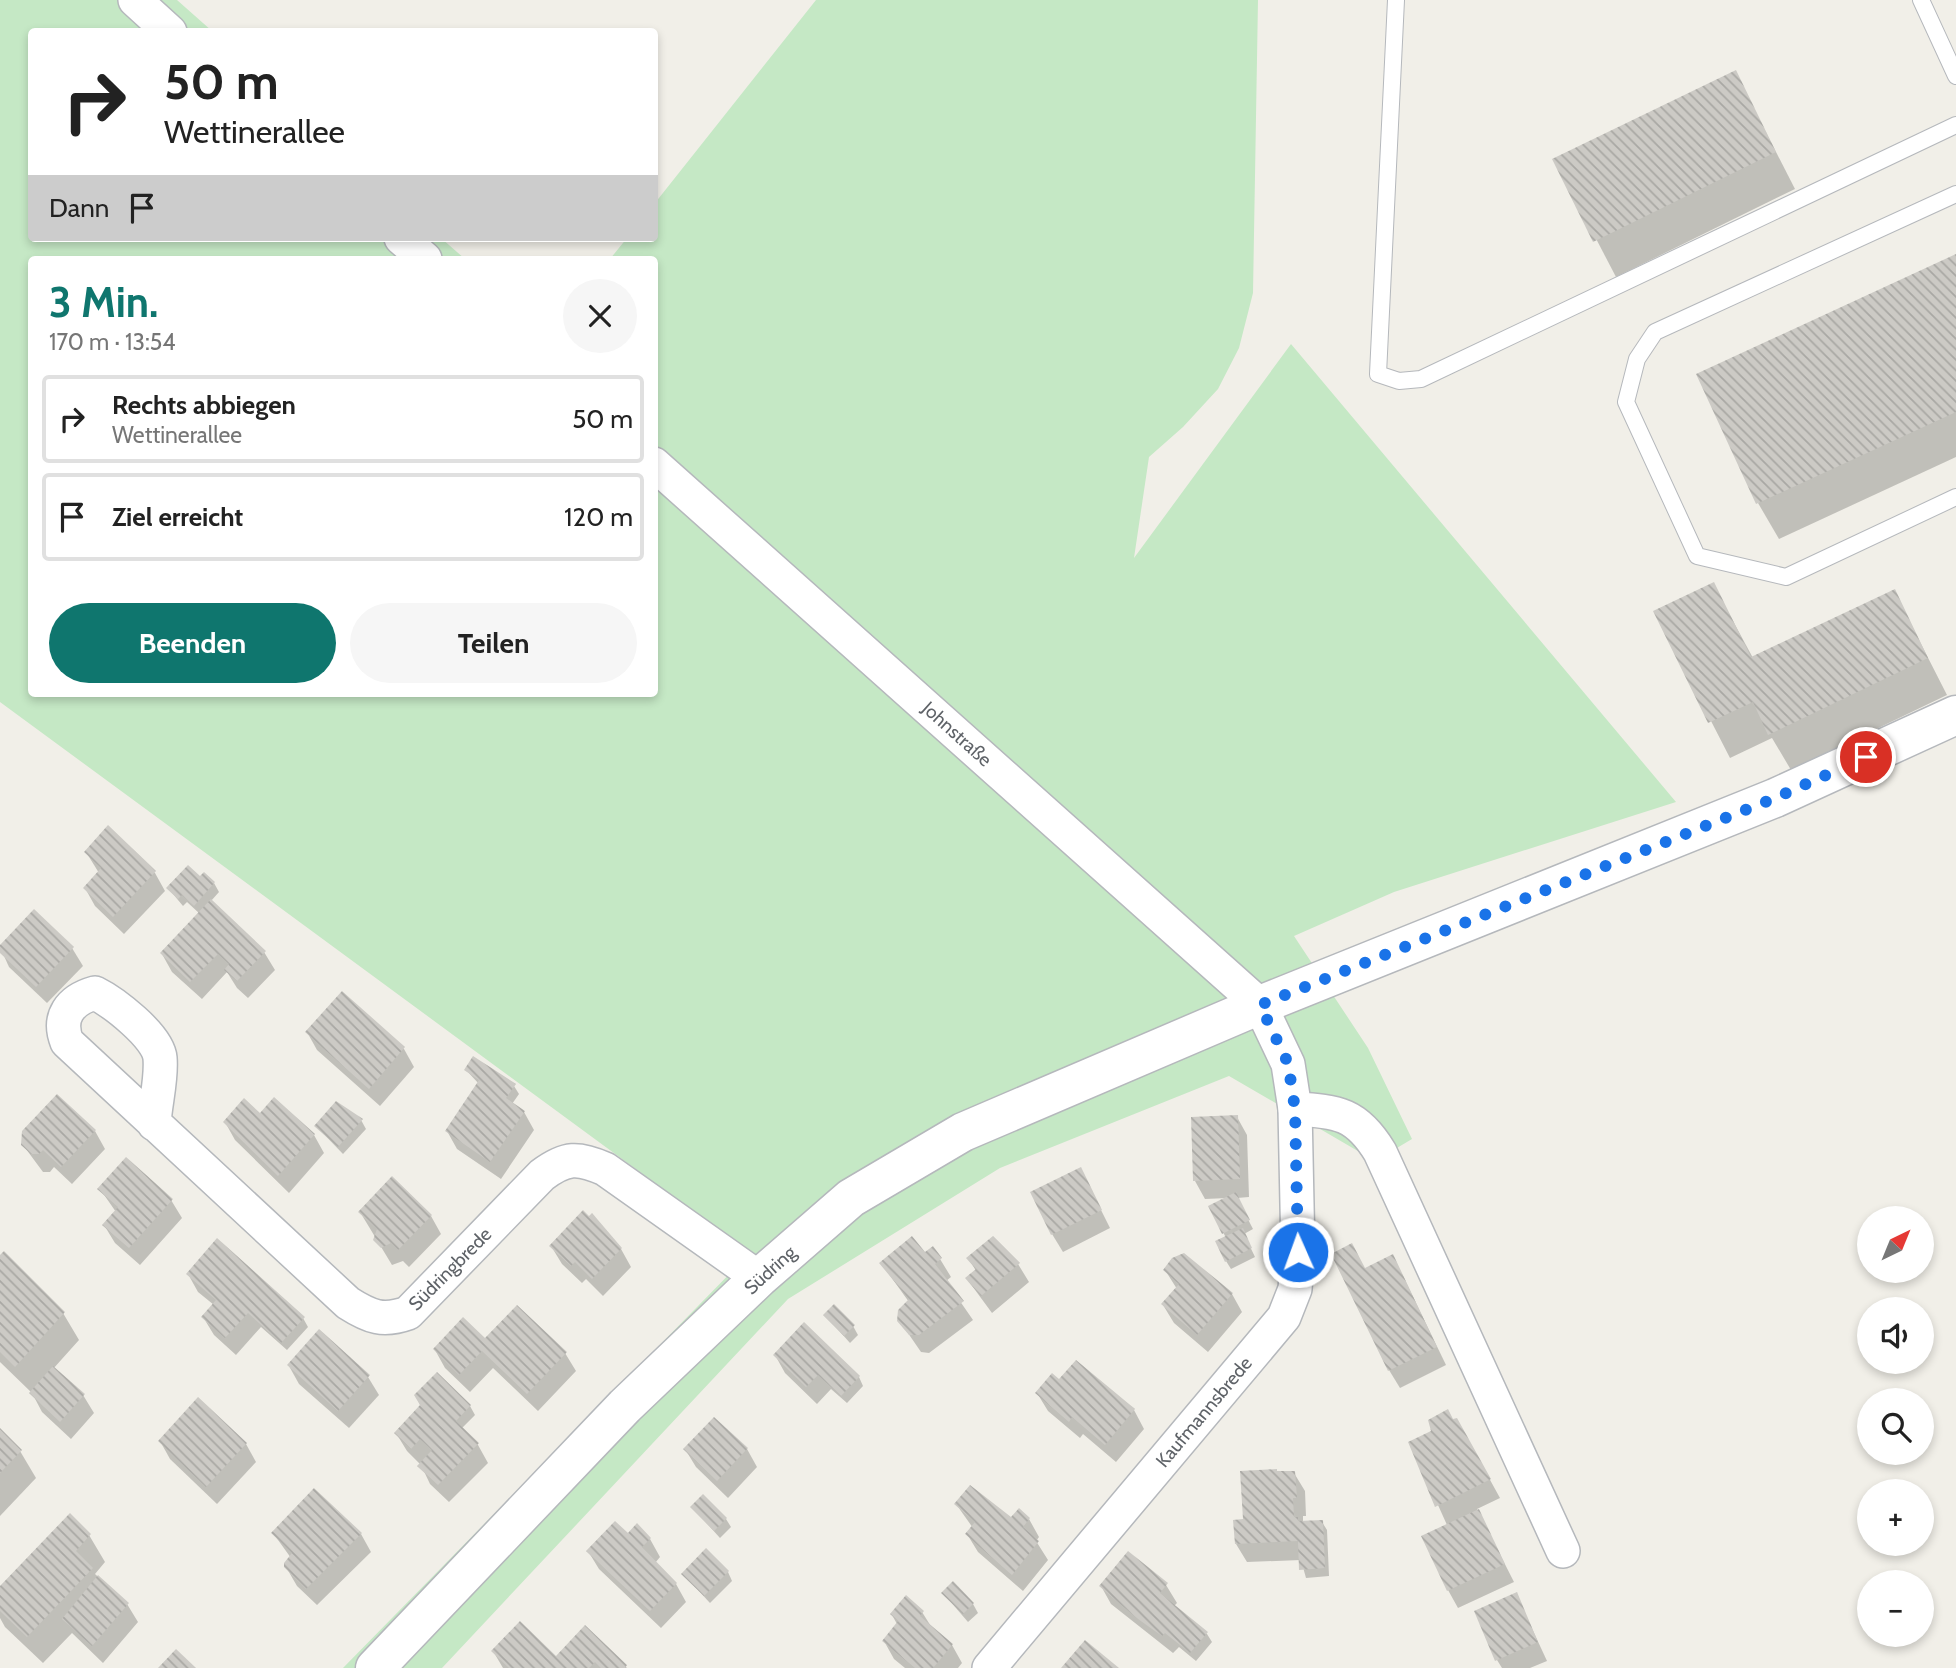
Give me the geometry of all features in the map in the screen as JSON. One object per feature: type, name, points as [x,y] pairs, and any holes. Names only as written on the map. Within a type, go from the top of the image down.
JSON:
[{"type":"street","points":[[135,0],[166,28]]},
{"type":"street","points":[[406,242],[422,256]]},
{"type":"street","name":"Johnstraße","points":[[658,468],[1260,1005]]},
{"type":"street","name":"Südring","points":[[375,1668],[625,1406],[851,1198],[963,1132],[1260,1005],[1775,798],[1956,715]]},
{"type":"street","name":"Kaufmannsbrede","points":[[989,1668],[1284,1317],[1295,1289],[1298,1252],[1295,1109],[1288,1063],[1260,1005]]},
{"type":"street","points":[[1295,1109],[1348,1116],[1368,1133],[1380,1152],[1563,1551]]},
{"type":"street","name":"Südringbrede","points":[[154,1124],[348,1303],[368,1315],[389,1320],[408,1313],[542,1175],[559,1163],[583,1160],[605,1169],[760,1279]]},
{"type":"lane","points":[[1396,0],[1378,374],[1399,381],[1421,379],[1956,125]]},
{"type":"lane","points":[[1921,0],[1956,76]]},
{"type":"lane","points":[[1956,194],[1656,332],[1637,359],[1626,402],[1697,556],[1786,577],[1956,497]]},
{"type":"green space","points":[[0,0],[177,0],[209,28],[28,28],[28,242],[446,242],[462,256],[28,256],[28,697],[658,697],[658,256],[612,256],[624,242],[658,242],[658,199],[816,0],[1258,0],[1253,293],[1239,348],[1218,389],[1183,427],[1149,457],[1134,558],[1291,344],[1676,802],[1394,892],[1294,936],[1368,1048],[1412,1139],[1375,1161],[1229,1076],[1000,1168],[788,1299],[442,1668],[343,1668],[750,1253],[0,702]]},
{"type":"building","points":[[1736,70],[1776,152],[1593,242],[1552,159]]},
{"type":"building","points":[[1956,254],[1956,412],[1756,504],[1696,374]]},
{"type":"building","points":[[1714,582],[1751,657],[1895,589],[1928,658],[1768,735],[1753,702],[1708,723],[1653,611]]},
{"type":"building","points":[[108,825],[156,871],[113,917],[83,888],[101,868],[84,852]]},
{"type":"building","points":[[188,865],[200,876],[204,872],[215,882],[194,906],[182,895],[178,899],[166,888]]},
{"type":"building","points":[[211,899],[266,951],[237,981],[224,970],[229,964],[218,954],[190,982],[160,953]]},
{"type":"building","points":[[34,909],[74,947],[36,987],[0,953],[0,945]]},
{"type":"building","points":[[342,991],[405,1047],[369,1089],[305,1032]]},
{"type":"building","points":[[473,1056],[516,1084],[506,1098],[525,1111],[490,1162],[445,1131],[479,1080],[464,1070]]},
{"type":"building","points":[[57,1094],[96,1130],[61,1167],[43,1150],[39,1154],[31,1154],[21,1145],[22,1131]]},
{"type":"building","points":[[274,1097],[315,1134],[278,1176],[223,1122],[244,1098],[260,1113]]},
{"type":"building","points":[[336,1101],[363,1119],[338,1147],[314,1126]]},
{"type":"building","points":[[1238,1115],[1240,1179],[1193,1181],[1191,1117]]},
{"type":"building","points":[[126,1157],[173,1199],[129,1248],[102,1225],[118,1207],[97,1189]]},
{"type":"building","points":[[1081,1167],[1102,1210],[1051,1235],[1030,1192]]},
{"type":"building","points":[[392,1176],[432,1215],[398,1250],[391,1243],[381,1248],[373,1240],[377,1229],[358,1212]]},
{"type":"building","points":[[1236,1192],[1250,1220],[1222,1234],[1208,1206]]},
{"type":"building","points":[[583,1210],[589,1216],[592,1213],[622,1248],[592,1279],[575,1262],[571,1266],[549,1246]]},
{"type":"building","points":[[1243,1228],[1252,1248],[1225,1262],[1215,1241]]},
{"type":"building","points":[[912,1236],[925,1252],[933,1246],[942,1258],[935,1264],[964,1301],[919,1335],[909,1335],[897,1321],[898,1310],[909,1299],[879,1263]]},
{"type":"building","points":[[993,1236],[1020,1263],[981,1296],[965,1278],[976,1269],[966,1258]]},
{"type":"building","points":[[217,1238],[305,1317],[281,1343],[248,1313],[225,1338],[201,1317],[216,1300],[186,1274]]},
{"type":"building","points":[[1352,1243],[1365,1268],[1393,1254],[1437,1347],[1388,1371],[1331,1254]]},
{"type":"building","points":[[4,1251],[65,1312],[15,1367],[0,1352],[0,1255]]},
{"type":"building","points":[[1184,1253],[1233,1293],[1197,1335],[1161,1304],[1179,1284],[1163,1270],[1172,1258]]},
{"type":"building","points":[[834,1304],[855,1325],[844,1336],[823,1315]]},
{"type":"building","points":[[517,1305],[567,1352],[527,1394],[482,1351],[459,1375],[433,1349],[463,1317],[485,1338]]},
{"type":"building","points":[[804,1322],[860,1376],[841,1396],[818,1375],[806,1387],[773,1355]]},
{"type":"building","points":[[319,1329],[370,1375],[338,1411],[287,1365]]},
{"type":"building","points":[[1076,1360],[1135,1409],[1105,1445],[1072,1417],[1069,1422],[1035,1393],[1052,1373],[1059,1379]]},
{"type":"building","points":[[53,1366],[85,1394],[60,1422],[29,1393]]},
{"type":"building","points":[[437,1372],[471,1405],[456,1421],[479,1443],[438,1485],[417,1466],[432,1450],[420,1439],[411,1449],[394,1433],[420,1405],[414,1395]]},
{"type":"building","points":[[198,1397],[247,1443],[206,1487],[158,1441]]},
{"type":"building","points":[[1448,1409],[1453,1419],[1457,1418],[1491,1479],[1435,1507],[1408,1442],[1431,1431],[1428,1420]]},
{"type":"building","points":[[714,1417],[748,1448],[717,1481],[683,1449]]},
{"type":"building","points":[[0,1428],[22,1450],[0,1473]]},
{"type":"building","points":[[1240,1471],[1295,1471],[1297,1498],[1293,1498],[1294,1517],[1298,1517],[1298,1521],[1323,1520],[1325,1568],[1299,1570],[1298,1541],[1235,1544],[1233,1520],[1243,1519]]},
{"type":"building","points":[[970,1485],[1011,1517],[1019,1508],[1030,1518],[1023,1527],[1039,1541],[1012,1575],[965,1534],[975,1522],[954,1504]]},
{"type":"building","points":[[314,1488],[362,1533],[306,1589],[284,1567],[292,1553],[271,1533]]},
{"type":"building","points":[[703,1494],[727,1518],[714,1531],[690,1507]]},
{"type":"building","points":[[1479,1509],[1505,1564],[1447,1591],[1421,1536]]},
{"type":"building","points":[[70,1513],[91,1534],[76,1551],[93,1568],[27,1637],[0,1611],[0,1586]]},
{"type":"building","points":[[615,1521],[628,1533],[637,1523],[651,1538],[642,1547],[677,1583],[650,1611],[586,1551]]},
{"type":"building","points":[[706,1548],[729,1571],[704,1596],[681,1574]]},
{"type":"building","points":[[1128,1551],[1168,1583],[1160,1593],[1208,1632],[1190,1653],[1165,1633],[1162,1636],[1138,1619],[1099,1586]]},
{"type":"building","points":[[98,1575],[129,1603],[92,1646],[62,1619]]},
{"type":"building","points":[[953,1581],[974,1603],[963,1614],[941,1593]]},
{"type":"building","points":[[1517,1592],[1538,1642],[1495,1661],[1474,1611]]},
{"type":"building","points":[[906,1595],[924,1611],[920,1616],[953,1644],[933,1668],[915,1668],[882,1641],[898,1621],[890,1614]]},
{"type":"building","points":[[520,1621],[556,1656],[585,1625],[627,1665],[625,1668],[601,1668],[595,1662],[589,1668],[509,1668],[491,1651]]},
{"type":"building","points":[[1085,1640],[1119,1668],[1061,1668]]},
{"type":"building","points":[[176,1649],[196,1668],[158,1668]]},
{"type":"route","points":[[1298,1252],[1293,1150],[1295,1109],[1288,1063],[1260,1005],[1775,798],[1866,757]]}]
